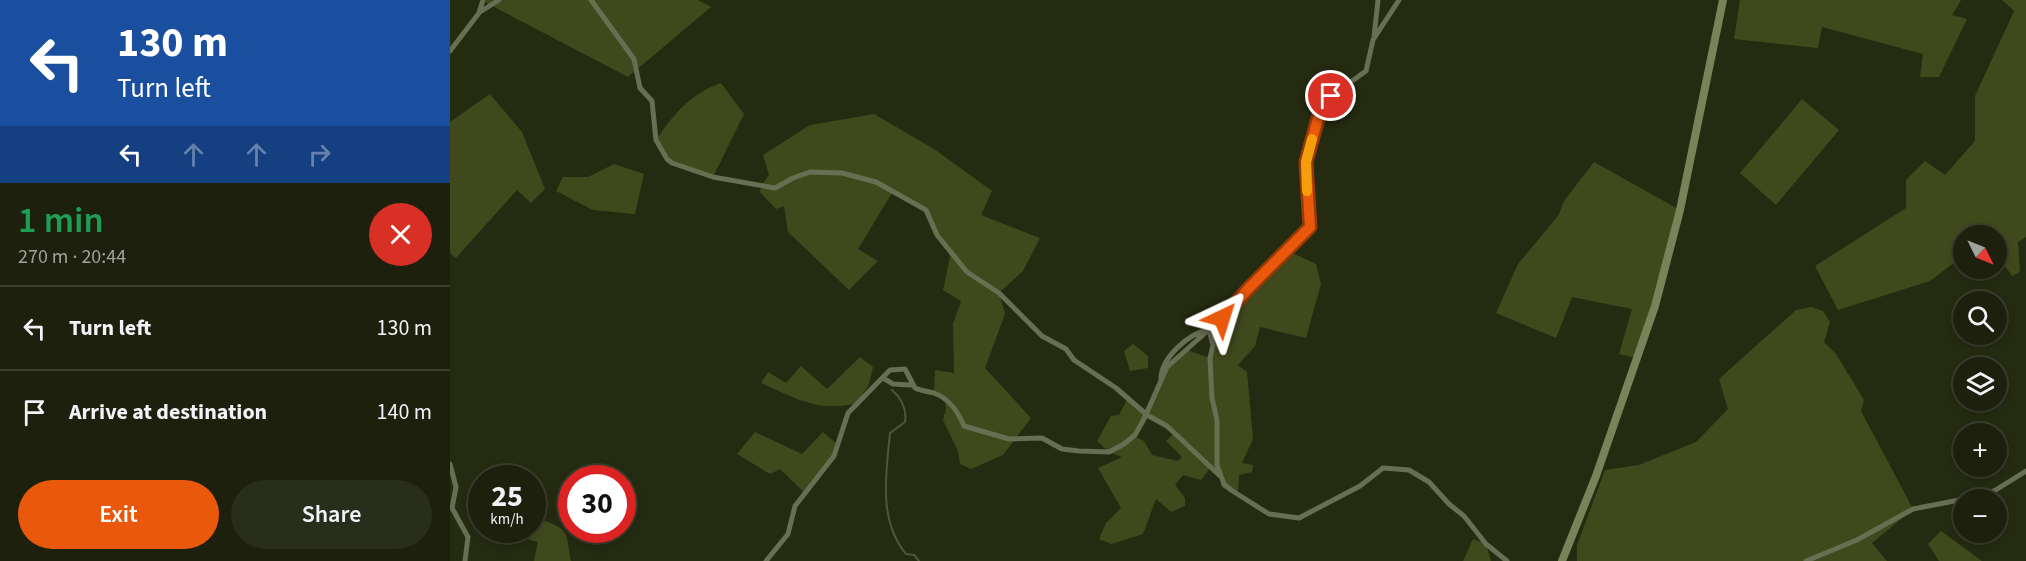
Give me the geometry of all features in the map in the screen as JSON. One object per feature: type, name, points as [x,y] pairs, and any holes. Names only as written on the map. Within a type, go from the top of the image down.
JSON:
[{"type":"main road","points":[[1562,561],[1596,476],[1655,306],[1680,210],[1723,0]]},
{"type":"street","points":[[479,13],[483,0]]},
{"type":"street","points":[[450,51],[479,13],[499,0]]},
{"type":"street","points":[[591,0],[634,59],[640,88],[652,101],[656,140],[672,163],[713,177],[775,188],[793,178],[821,171],[860,177],[883,186],[926,210],[937,235],[968,272],[999,293],[1042,336],[1066,349],[1074,360],[1116,387],[1147,415],[1167,426],[1220,476],[1231,490],[1257,508],[1283,518],[1299,518],[1360,486],[1383,468],[1409,470],[1440,491],[1486,544],[1507,561]]},
{"type":"street","points":[[883,378],[893,384],[911,385],[922,392],[934,393],[955,408],[964,426],[1009,439],[1042,438],[1062,449],[1109,452],[1135,435],[1147,415],[1167,367],[1209,330],[1310,227],[1306,162],[1320,111],[1331,96],[1366,70],[1374,40],[1378,0]]},
{"type":"street","points":[[1374,40],[1399,0]]},
{"type":"street","points":[[1209,330],[1213,345],[1210,382],[1217,420],[1217,465],[1220,476]]},
{"type":"street","points":[[766,561],[788,534],[795,506],[834,456],[848,413],[890,370],[905,369],[911,385]]},
{"type":"street","points":[[450,464],[456,487],[452,508],[468,537],[465,561]]},
{"type":"street","points":[[1806,561],[1857,540],[1913,509],[1994,491],[2026,471]]},
{"type":"green space","points":[[481,0],[698,0],[711,7],[628,77]]},
{"type":"green space","points":[[1740,0],[1961,0],[1952,15],[1967,19],[1939,77],[1920,77],[1923,54],[1822,27],[1818,48],[1734,39]]},
{"type":"green space","points":[[2002,0],[2026,0],[2026,237],[2018,242],[2020,272],[2012,276],[2007,269],[2007,225],[1953,225],[1953,264],[1930,281],[1838,310],[1815,266],[1906,208],[1906,180],[1925,161],[1945,175],[1975,141],[1975,96],[2014,11]]},
{"type":"green space","points":[[721,83],[744,114],[713,177],[672,163],[656,140],[684,106],[700,93]]},
{"type":"green space","points":[[490,94],[522,132],[545,189],[531,203],[517,190],[456,258],[450,253],[450,122]]},
{"type":"green space","points":[[1802,99],[1839,130],[1776,205],[1740,173]]},
{"type":"green space","points":[[874,114],[934,149],[992,191],[981,215],[1040,238],[1023,271],[999,293],[1005,314],[985,368],[1031,418],[1003,455],[971,469],[960,464],[958,451],[943,420],[946,409],[945,400],[934,393],[935,370],[954,373],[953,324],[961,301],[943,290],[951,252],[937,235],[929,214],[892,193],[858,249],[878,261],[849,290],[788,232],[784,206],[776,209],[760,192],[761,186],[769,175],[763,155],[810,125]]},
{"type":"green space","points":[[1594,162],[1680,210],[1637,358],[1619,354],[1632,309],[1572,297],[1556,338],[1496,313],[1518,264],[1558,216],[1564,201]]},
{"type":"green space","points":[[614,164],[644,174],[635,214],[593,210],[556,191],[563,177],[588,177]]},
{"type":"green space","points":[[1286,250],[1316,264],[1321,284],[1306,338],[1260,327],[1255,346],[1238,365],[1247,372],[1253,439],[1242,463],[1253,465],[1252,472],[1239,475],[1238,493],[1222,488],[1220,476],[1210,468],[1201,480],[1183,475],[1175,485],[1185,498],[1185,506],[1171,512],[1156,499],[1143,534],[1111,544],[1099,539],[1106,523],[1121,508],[1098,468],[1122,457],[1109,452],[1097,441],[1111,416],[1119,415],[1128,398],[1146,411],[1167,367],[1187,350],[1210,358],[1213,345],[1209,330]],"holes":[[[1148,416],[1173,434],[1166,441],[1182,457],[1178,461],[1152,455],[1144,441],[1136,437]]]},
{"type":"green space","points":[[1811,307],[1823,311],[1830,322],[1824,342],[1836,354],[1864,400],[1861,411],[1913,509],[1872,543],[1887,561],[1577,561],[1577,545],[1605,470],[1639,465],[1696,442],[1728,409],[1719,379],[1796,310]]},
{"type":"green space","points":[[1133,344],[1148,356],[1148,368],[1130,371],[1124,351]]},
{"type":"green space","points":[[860,357],[873,367],[869,384],[857,403],[843,406],[819,405],[796,399],[761,383],[768,372],[786,383],[801,366],[827,389]]},
{"type":"green space","points":[[755,432],[802,454],[823,432],[837,444],[834,456],[806,494],[780,469],[770,474],[737,454]]},
{"type":"green space","points":[[546,521],[558,527],[558,543],[568,543],[571,561],[534,561],[538,543],[546,543]]},
{"type":"green space","points":[[1941,531],[1953,540],[1953,543],[1957,543],[1982,561],[1939,561],[1928,544]]},
{"type":"green space","points":[[1473,539],[1486,544],[1491,561],[1463,561]]},
{"type":"waterway","points":[[892,390],[903,404],[905,422],[890,433],[886,480],[888,512],[897,541],[906,554],[914,555],[919,561]]},
{"type":"slow traffic","points":[[1307,191],[1305,170],[1312,139]]},
{"type":"route","points":[[1222,318],[1310,227],[1306,162],[1320,111],[1331,96]]}]
